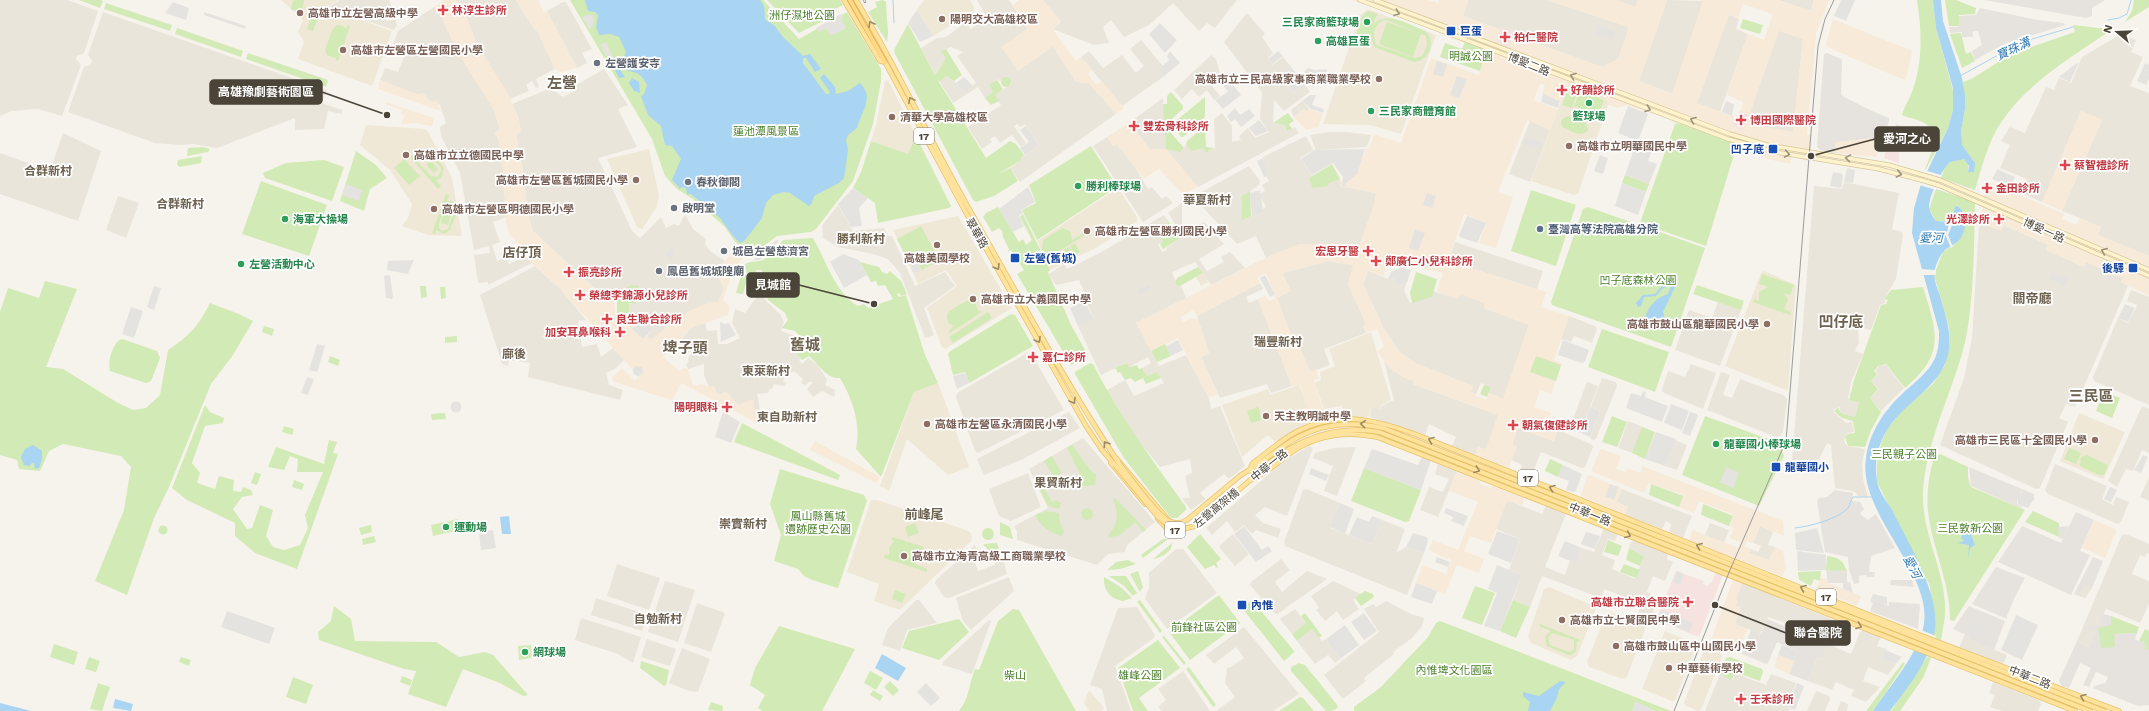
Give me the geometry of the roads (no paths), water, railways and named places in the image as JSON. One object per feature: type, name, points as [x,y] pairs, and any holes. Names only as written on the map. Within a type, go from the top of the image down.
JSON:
[{"type":"highway","points":[[851,2],[885,62]]},
{"type":"main road","name":"翠華路","points":[[844,0],[880,61],[885,62],[971,222],[1086,426],[1110,462],[1116,464]]},
{"type":"main road","name":"翠華路","points":[[856,0],[885,48],[968,208],[1092,422],[1113,455],[1116,464]]},
{"type":"main road","name":"博愛二路","points":[[1360,0],[1721,137],[1766,150],[1880,169],[1922,178]]},
{"type":"main road","name":"博愛二路","points":[[1375,0],[1730,134],[1767,145],[1880,164],[1922,178]]},
{"type":"main road","points":[[1922,178],[1939,183]]},
{"type":"main road","name":"博愛一路","points":[[1939,183],[2149,270]]},
{"type":"main road","name":"博愛一路","points":[[1939,183],[2149,276]]},
{"type":"main road","name":"中華一路","points":[[1241,475],[1249,471],[1254,463],[1299,430],[1326,421],[1346,419],[1368,419],[1381,422],[1577,497],[1915,640]]},
{"type":"main road","name":"中華一路","points":[[1248,482],[1264,474],[1290,454],[1309,442],[1345,434],[1377,436],[1915,640]]},
{"type":"main road","points":[[1113,455],[1131,474],[1175,528]]},
{"type":"main road","points":[[1110,462],[1170,532]]},
{"type":"main road","name":"左營高架橋","points":[[1116,464],[1160,514],[1168,521],[1177,523],[1187,520],[1241,475]]},
{"type":"main road","name":"左營高架橋","points":[[1116,464],[1159,518],[1169,526],[1178,530],[1196,526],[1248,482]]},
{"type":"main road","name":"17","points":[[1915,640],[1936,648]]},
{"type":"main road","name":"17","points":[[1915,640],[1936,648]]},
{"type":"main road","name":"中華二路","points":[[1936,648],[2075,711]]},
{"type":"main road","name":"中華二路","points":[[1936,648],[2090,711]]},
{"type":"main road","name":"中華二路","points":[[1936,648],[2104,711]]},
{"type":"main road","name":"中華二路","points":[[1936,648],[2119,711]]},
{"type":"water","name":"蓮池潭風景區","points":[[585,0],[760,0],[764,6],[765,19],[775,26],[782,36],[803,56],[810,54],[821,69],[815,72],[806,58],[803,58],[803,63],[826,94],[829,94],[830,92],[820,78],[824,74],[835,87],[836,94],[848,91],[860,83],[864,89],[867,100],[864,111],[857,128],[848,135],[846,140],[848,150],[844,178],[839,183],[814,196],[812,203],[809,206],[790,193],[784,192],[773,195],[766,203],[762,218],[745,240],[740,243],[720,218],[691,194],[687,194],[686,188],[682,187],[679,189],[679,187],[672,180],[681,159],[672,146],[665,145],[661,126],[648,115],[641,96],[644,94],[647,85],[641,76],[620,66],[626,52],[619,37],[610,34],[599,35],[596,27],[598,15],[595,12],[588,11]]},
{"type":"water","name":"愛河","points":[[1933,0],[1941,0],[1943,21],[1962,78],[1965,96],[1965,109],[1961,131],[1962,145],[1975,163],[1974,172],[1968,172],[1969,166],[1964,159],[1950,162],[1940,176],[1929,207],[1936,221],[1945,221],[1950,219],[1955,206],[1961,209],[1965,217],[1965,227],[1962,236],[1957,242],[1946,249],[1937,262],[1934,272],[1935,281],[1949,330],[1950,339],[1948,357],[1938,376],[1930,386],[1903,410],[1887,430],[1879,446],[1876,461],[1876,476],[1879,488],[1916,556],[1930,590],[1934,607],[1935,624],[1933,639],[1921,668],[1890,711],[1873,711],[1913,653],[1922,632],[1924,611],[1920,590],[1873,502],[1867,480],[1866,458],[1870,440],[1883,416],[1894,402],[1928,369],[1935,358],[1938,348],[1939,331],[1912,233],[1914,208],[1921,184],[1948,128],[1953,110],[1953,88],[1936,28]]},
{"type":"water","points":[[613,66],[618,67],[625,77],[619,78]]},
{"type":"water","points":[[632,78],[639,82],[640,93],[634,91],[629,83]]},
{"type":"water","points":[[1670,282],[1676,285],[1663,312],[1666,322],[1662,326],[1657,327],[1645,319],[1646,315],[1653,303],[1660,297],[1668,294],[1671,285],[1662,289],[1656,296],[1644,297],[1641,306],[1638,307],[1636,303],[1643,295],[1655,294],[1660,288]]},
{"type":"water","points":[[33,445],[42,451],[42,459],[39,468],[35,469],[34,463],[29,466],[24,465],[21,457],[25,449]]},
{"type":"water","points":[[509,516],[511,534],[502,534],[500,517]]},
{"type":"water","points":[[1970,532],[1975,545],[1970,548],[1968,559],[1969,545],[1958,543],[1964,541],[1961,538],[1962,535]]},
{"type":"water","points":[[882,654],[906,668],[898,681],[875,668]]},
{"type":"water","points":[[1560,681],[1566,682],[1559,689],[1557,698],[1550,711],[1528,711],[1530,702],[1523,696],[1523,692],[1539,696]]},
{"type":"water","points":[[115,699],[133,704],[131,711],[113,708]]},
{"type":"water","points":[[0,703],[31,711],[0,711]]},
{"type":"waterway","points":[[893,0],[894,23]]},
{"type":"waterway","name":"寶珠溝","points":[[2108,20],[2119,18],[2127,14],[2131,0]]},
{"type":"waterway","name":"寶珠溝","points":[[1960,76],[2022,42],[2073,27]]},
{"type":"waterway","points":[[1795,528],[1816,524],[1837,516],[1848,508],[1853,497],[1871,497]]},
{"type":"tram line","points":[[1674,711],[1730,570],[1786,441],[1818,46],[1825,19],[1834,0]]},
{"type":"place","name":"林淳生診所","points":[[443,10]]},
{"type":"place","name":"高雄市立左營高級中學","points":[[300,13]]},
{"type":"place","name":"陽明交大高雄校區","points":[[942,19]]},
{"type":"place","name":"三民家商籃球場","points":[[1367,22]]},
{"type":"place","name":"巨蛋","points":[[1451,31]]},
{"type":"place","name":"柏仁醫院","points":[[1505,37]]},
{"type":"place","name":"高雄巨蛋","points":[[1318,41]]},
{"type":"place","name":"高雄市左營區左營國民小學","points":[[343,50]]},
{"type":"place","name":"左營護安寺","points":[[597,63]]},
{"type":"place","name":"高雄市立三民高級家事商業職業學校","points":[[1379,79]]},
{"type":"place","name":"好韻診所","points":[[1562,90]]},
{"type":"place","name":"籃球場","points":[[1589,103]]},
{"type":"place","name":"三民家商體育館","points":[[1371,111]]},
{"type":"place","name":"高雄豫劇藝術園區","points":[[387,115]]},
{"type":"place","name":"清華大學高雄校區","points":[[892,117]]},
{"type":"place","name":"博田國際醫院","points":[[1741,120]]},
{"type":"place","name":"雙宏骨科診所","points":[[1134,126]]},
{"type":"place","name":"高雄市立明華國民中學","points":[[1569,146]]},
{"type":"place","name":"凹子底","points":[[1773,149]]},
{"type":"place","name":"高雄市立立德國民中學","points":[[406,155]]},
{"type":"place","name":"愛河之心","points":[[1811,156]]},
{"type":"place","name":"蔡智禮診所","points":[[2065,165]]},
{"type":"place","name":"高雄市左營區舊城國民小學","points":[[636,180]]},
{"type":"place","name":"春秋御閣","points":[[688,182]]},
{"type":"place","name":"勝利棒球場","points":[[1078,186]]},
{"type":"place","name":"金田診所","points":[[1987,188]]},
{"type":"place","name":"啟明堂","points":[[674,208]]},
{"type":"place","name":"高雄市左營區明德國民小學","points":[[434,209]]},
{"type":"place","name":"海軍大操場","points":[[285,219]]},
{"type":"place","name":"光澤診所","points":[[1999,219]]},
{"type":"place","name":"臺灣高等法院高雄分院","points":[[1540,229]]},
{"type":"place","name":"高雄市左營區勝利國民小學","points":[[1087,231]]},
{"type":"place","name":"高雄美國學校","points":[[937,245]]},
{"type":"place","name":"城邑左營慈濟宮","points":[[724,251]]},
{"type":"place","name":"宏恩牙醫","points":[[1368,251]]},
{"type":"place","name":"左營(舊城)","points":[[1015,258]]},
{"type":"place","name":"鄭廣仁小兒科診所","points":[[1376,261]]},
{"type":"place","name":"左營活動中心","points":[[241,264]]},
{"type":"place","name":"後驛","points":[[2133,268]]},
{"type":"place","name":"鳳邑舊城城隍廟","points":[[659,271]]},
{"type":"place","name":"振亮診所","points":[[569,272]]},
{"type":"place","name":"榮總李錦源小兒診所","points":[[580,295]]},
{"type":"place","name":"高雄市立大義國民中學","points":[[973,299]]},
{"type":"place","name":"見城館","points":[[874,304]]},
{"type":"place","name":"良生聯合診所","points":[[607,319]]},
{"type":"place","name":"高雄市鼓山區龍華國民小學","points":[[1767,324]]},
{"type":"place","name":"加安耳鼻喉科","points":[[620,332]]},
{"type":"place","name":"嘉仁診所","points":[[1033,357]]},
{"type":"place","name":"陽明眼科","points":[[727,407]]},
{"type":"place","name":"天主教明誠中學","points":[[1266,416]]},
{"type":"place","name":"高雄市左營區永清國民小學","points":[[927,424]]},
{"type":"place","name":"朝氣復健診所","points":[[1513,425]]},
{"type":"place","name":"高雄市三民區十全國民小學","points":[[2095,440]]},
{"type":"place","name":"龍華國小棒球場","points":[[1716,444]]},
{"type":"place","name":"龍華國小","points":[[1776,467]]},
{"type":"place","name":"運動場","points":[[446,527]]},
{"type":"place","name":"高雄市立海青高級工商職業學校","points":[[904,556]]},
{"type":"place","name":"高雄市立聯合醫院","points":[[1688,602]]},
{"type":"place","name":"內惟","points":[[1242,605]]},
{"type":"place","name":"聯合醫院","points":[[1715,605]]},
{"type":"place","name":"高雄市立七賢國民中學","points":[[1562,620]]},
{"type":"place","name":"高雄市鼓山區中山國民小學","points":[[1616,646]]},
{"type":"place","name":"網球場","points":[[525,652]]},
{"type":"place","name":"中華藝術學校","points":[[1669,668]]},
{"type":"place","name":"壬禾診所","points":[[1741,699]]},
{"type":"district","name":"左營","points":[[562,83]]},
{"type":"district","name":"合群新村","points":[[48,171]]},
{"type":"district","name":"華夏新村","points":[[1207,200]]},
{"type":"district","name":"合群新村","points":[[180,204]]},
{"type":"district","name":"勝利新村","points":[[861,239]]},
{"type":"district","name":"店仔頂","points":[[522,252]]},
{"type":"district","name":"關帝廳","points":[[2032,298]]},
{"type":"district","name":"凹仔底","points":[[1841,322]]},
{"type":"district","name":"瑞豐新村","points":[[1278,342]]},
{"type":"district","name":"舊城","points":[[805,345]]},
{"type":"district","name":"埤子頭","points":[[685,348]]},
{"type":"district","name":"廍後","points":[[514,354]]},
{"type":"district","name":"東萊新村","points":[[766,371]]},
{"type":"district","name":"三民區","points":[[2091,396]]},
{"type":"district","name":"東自助新村","points":[[787,417]]},
{"type":"district","name":"果貿新村","points":[[1058,483]]},
{"type":"district","name":"前峰尾","points":[[924,514]]},
{"type":"district","name":"崇實新村","points":[[743,524]]},
{"type":"district","name":"自勉新村","points":[[658,619]]},
{"type":"park label","name":"洲仔濕地公園","points":[[802,15]]},
{"type":"park label","name":"明誠公園","points":[[1471,56]]},
{"type":"park label","name":"凹子底森林公園","points":[[1638,280]]},
{"type":"park label","name":"三民親子公園","points":[[1904,454]]},
{"type":"park label","name":"鳳山縣舊城 遺跡歷史公園","points":[[818,522]]},
{"type":"park label","name":"三民敦新公園","points":[[1970,528]]},
{"type":"park label","name":"前鋒社區公園","points":[[1204,627]]},
{"type":"park label","name":"內惟埤文化園區","points":[[1454,670]]},
{"type":"park label","name":"柴山","points":[[1015,675]]},
{"type":"park label","name":"雄峰公園","points":[[1140,675]]}]
